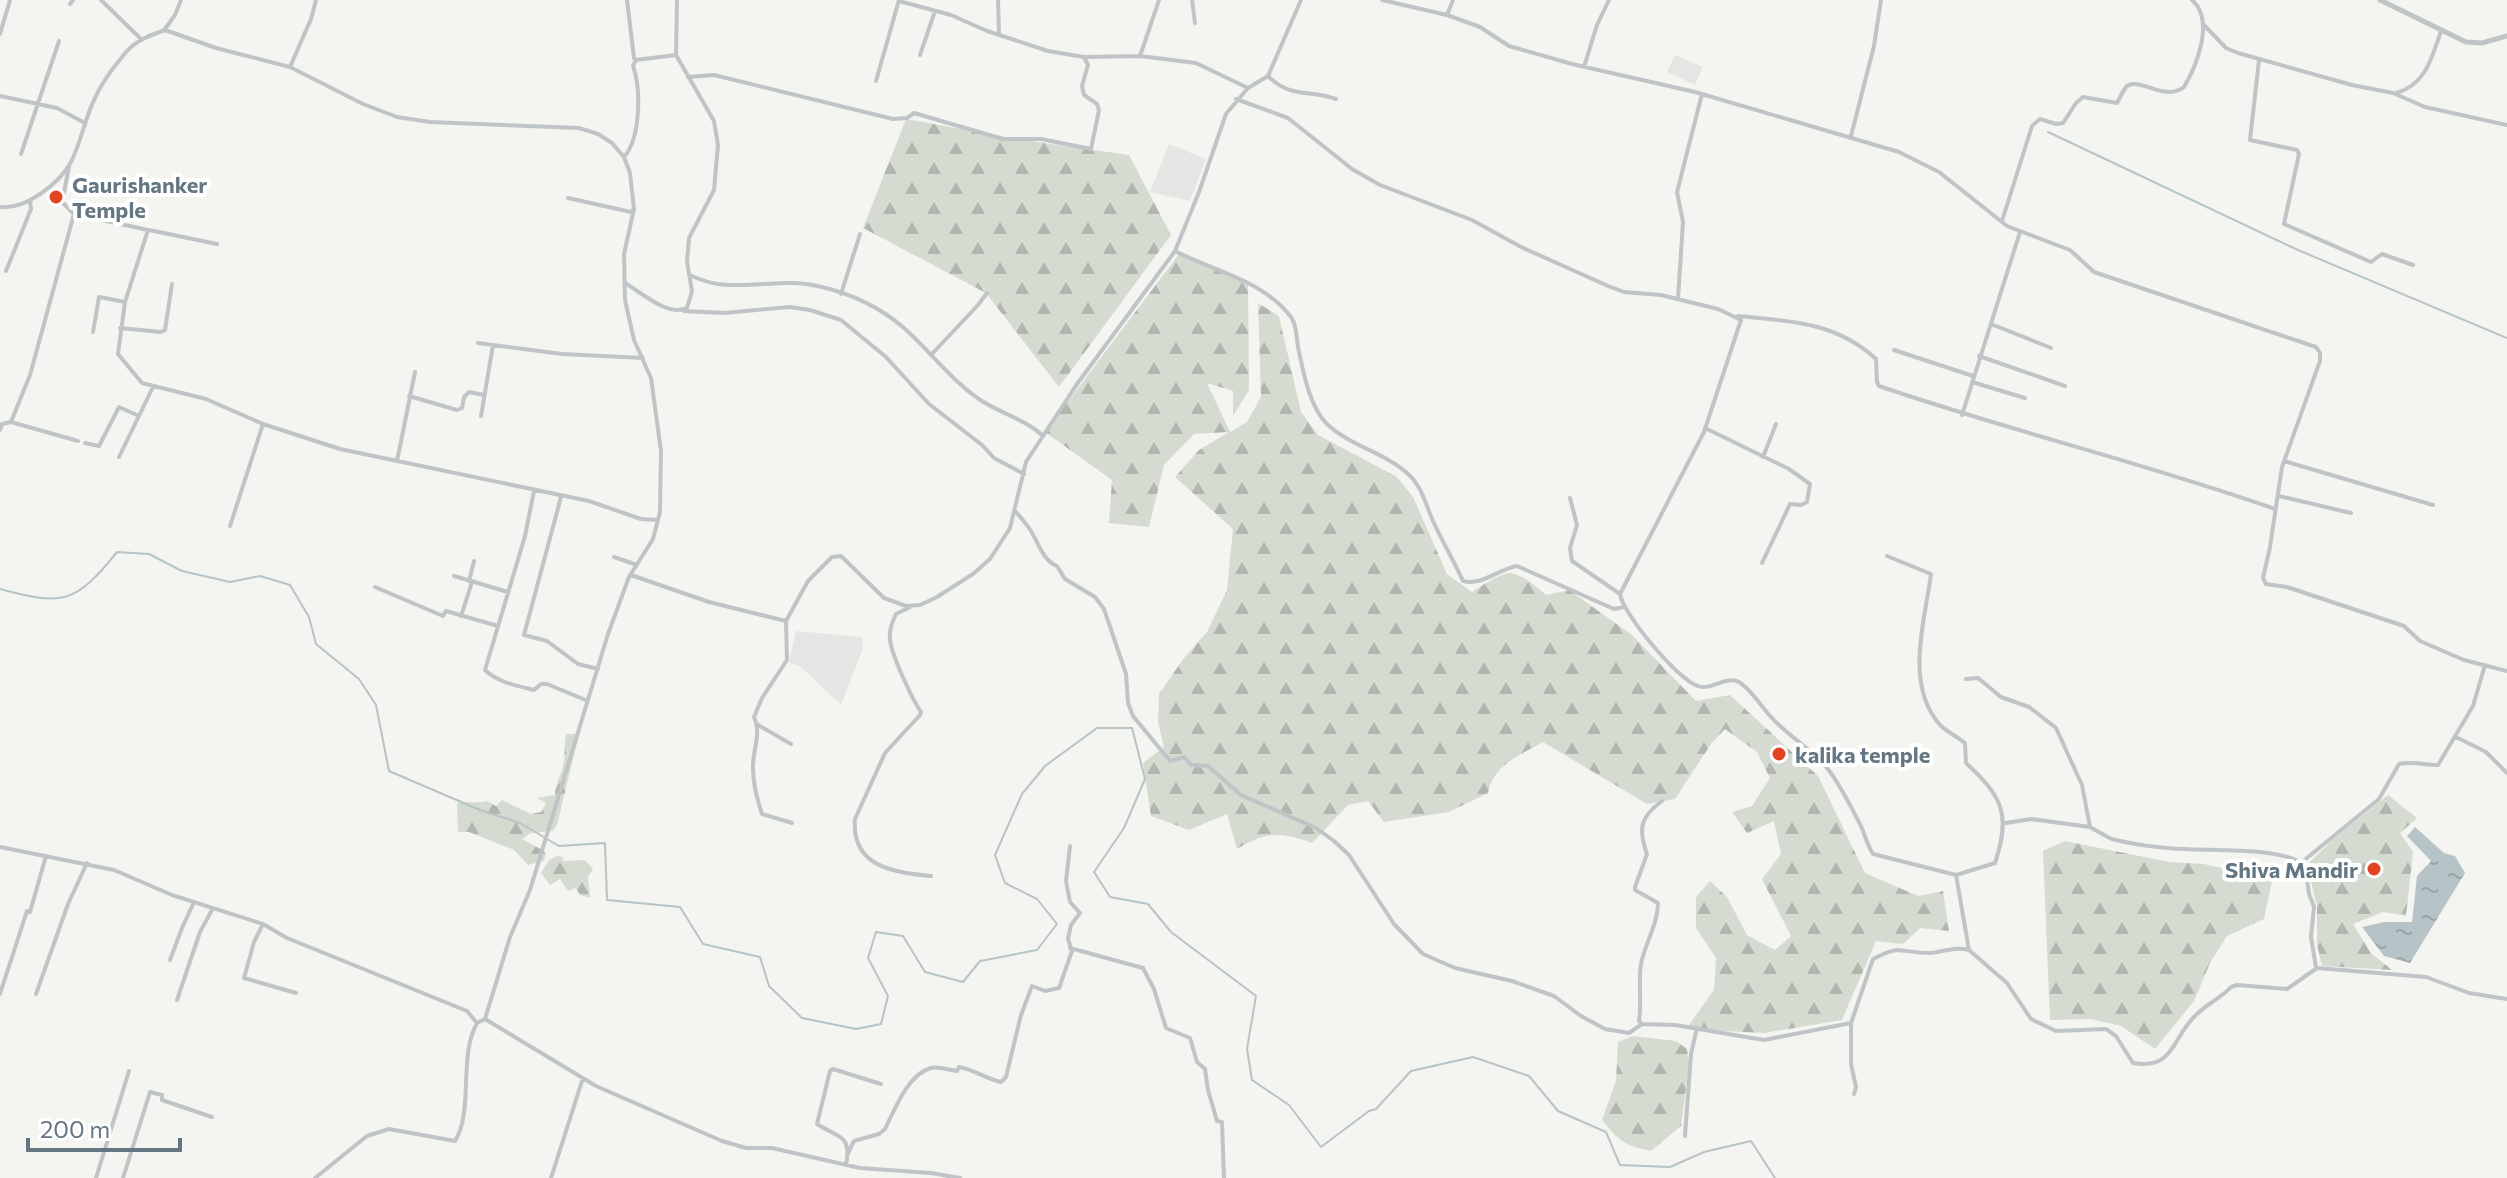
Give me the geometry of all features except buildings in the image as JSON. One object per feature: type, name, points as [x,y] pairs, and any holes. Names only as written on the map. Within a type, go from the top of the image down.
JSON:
[{"type":"street","points":[[0,34],[10,0]]},
{"type":"street","points":[[101,0],[141,39]]},
{"type":"street","points":[[165,30],[181,0]]},
{"type":"street","points":[[290,67],[316,0]]},
{"type":"street","points":[[624,157],[630,150],[636,122],[639,83],[633,66],[636,60],[627,0]]},
{"type":"street","points":[[677,0],[676,55],[714,121],[718,145],[714,190],[689,238],[692,299],[684,311]]},
{"type":"street","points":[[876,81],[899,0],[1048,51],[1084,57],[1140,56],[1196,63],[1248,88]]},
{"type":"street","points":[[998,0],[999,34]]},
{"type":"street","points":[[1140,56],[1159,0]]},
{"type":"street","points":[[1192,0],[1195,23]]},
{"type":"street","points":[[931,876],[888,870],[877,865],[865,854],[854,831],[855,819],[885,753],[920,715],[891,647],[890,637],[896,614],[937,597],[990,559],[1010,528],[1016,512],[1026,462],[1117,326],[1175,251],[1199,192],[1219,128],[1236,99],[1268,76],[1301,0]]},
{"type":"street","points":[[1382,0],[1447,15],[1480,27],[1509,46],[1702,94],[1851,136],[1917,159],[1939,172],[2007,226],[2070,250],[2094,272],[2316,347],[2320,361],[2284,461],[2263,578],[2266,584],[2287,587],[2404,626],[2420,641],[2464,660],[2507,671]]},
{"type":"street","points":[[1447,15],[1453,0]]},
{"type":"street","points":[[1584,67],[1597,25],[1609,0]]},
{"type":"street","points":[[1851,136],[1874,46],[1881,0]]},
{"type":"street","points":[[2002,221],[2032,126],[2040,119],[2063,123],[2083,97],[2117,103],[2126,87],[2134,84],[2171,92],[2180,90],[2194,71],[2204,25],[2203,12],[2192,0]]},
{"type":"street","points":[[2380,0],[2466,42],[2482,43],[2507,36]]},
{"type":"street","points":[[920,55],[935,11]]},
{"type":"street","points":[[2204,25],[2226,48],[2259,60],[2393,93],[2425,107],[2507,125]]},
{"type":"street","points":[[217,244],[74,214],[62,202],[70,164],[96,96],[128,50],[141,39],[165,30],[216,48],[290,67],[363,104],[397,117],[430,122],[579,128],[598,134],[612,143],[624,157],[630,173],[634,208],[624,254],[628,320],[651,378],[661,451],[658,528],[631,575],[598,669],[530,890],[510,937],[485,1019],[477,1023],[468,1047],[461,1126],[455,1141],[389,1129],[367,1136],[315,1178]]},
{"type":"street","points":[[2393,93],[2411,87],[2424,73],[2441,31]]},
{"type":"street","points":[[21,154],[59,41]]},
{"type":"street","points":[[636,60],[676,55]]},
{"type":"street","points":[[688,77],[714,75],[893,119],[907,118],[914,113],[1003,139],[1041,139],[1091,149],[1099,110],[1097,104],[1084,95],[1082,86],[1088,65],[1084,57]]},
{"type":"street","points":[[2259,60],[2250,140],[2297,150],[2299,154],[2284,224],[2371,262],[2382,254],[2413,265]]},
{"type":"street","points":[[1268,76],[1276,84],[1293,92],[1336,99]]},
{"type":"street","points":[[1678,299],[1683,222],[1677,192],[1702,94]]},
{"type":"street","points":[[0,96],[57,108],[85,123]]},
{"type":"street","points":[[1236,99],[1288,118],[1352,169],[1380,185],[1472,220],[1521,247],[1608,286],[1624,292],[1678,299],[1736,316],[1797,321],[1845,335],[1876,359],[1879,386],[1962,415],[2198,483],[2275,509]]},
{"type":"street","points":[[0,207],[12,208],[30,200],[54,182],[70,164]]},
{"type":"street","points":[[568,198],[631,212],[634,208]]},
{"type":"street","points":[[6,271],[31,209],[30,200]]},
{"type":"street","points":[[11,422],[30,375],[74,214]]},
{"type":"street","points":[[148,230],[125,302],[118,354],[142,383],[206,399],[263,424],[340,449],[589,501],[644,520],[657,520]]},
{"type":"street","points":[[1962,415],[2020,232]]},
{"type":"street","points":[[841,294],[860,234]]},
{"type":"street","points":[[1175,251],[1246,282],[1293,319],[1298,350],[1315,406],[1327,424],[1374,455],[1392,462],[1419,485],[1432,520],[1463,581],[1473,583],[1507,567],[1517,566],[1614,609],[1624,607]]},
{"type":"street","points":[[689,275],[720,285],[785,282],[812,285],[884,313],[951,377],[980,400],[1027,424],[1043,436]]},
{"type":"street","points":[[625,283],[666,307],[684,311],[734,313],[790,307],[841,320],[886,357],[929,404],[994,458],[1024,474]]},
{"type":"street","points":[[120,328],[165,330],[172,284]]},
{"type":"street","points":[[931,355],[987,293]]},
{"type":"street","points":[[93,332],[99,297],[125,302]]},
{"type":"street","points":[[1620,594],[1705,428],[1741,326],[1741,320],[1736,316]]},
{"type":"street","points":[[1991,324],[2051,348]]},
{"type":"street","points":[[478,343],[562,354],[643,358]]},
{"type":"street","points":[[481,416],[493,345]]},
{"type":"street","points":[[1894,350],[1973,376]]},
{"type":"street","points":[[1979,356],[2065,386]]},
{"type":"street","points":[[397,461],[415,372]]},
{"type":"street","points":[[1972,382],[2025,398]]},
{"type":"street","points":[[119,457],[153,387]]},
{"type":"street","points":[[409,396],[457,410],[462,408],[464,397],[469,392],[484,395]]},
{"type":"street","points":[[85,443],[99,446],[119,407],[139,416]]},
{"type":"street","points":[[0,430],[2,424],[11,422],[78,441]]},
{"type":"street","points":[[230,526],[263,424]]},
{"type":"street","points":[[1763,457],[1776,424]]},
{"type":"street","points":[[1705,428],[1809,481],[1807,502],[1790,504],[1762,563]]},
{"type":"street","points":[[2284,461],[2433,505]]},
{"type":"street","points":[[534,491],[485,670],[534,690],[541,684],[547,684],[588,701]]},
{"type":"street","points":[[2279,496],[2351,513]]},
{"type":"street","points":[[561,497],[524,635],[547,641],[578,664],[598,669]]},
{"type":"street","points":[[1570,498],[1577,525],[1570,548],[1572,561],[1620,594],[1624,607],[1657,649],[1691,683],[1708,688],[1729,681],[1741,683],[1783,730],[1825,766],[1862,828],[1873,854],[1956,875],[1995,863],[2005,823],[1993,792],[1966,763],[1965,743],[1941,726],[1928,706],[1922,686],[1920,636],[1931,574],[1887,556]]},
{"type":"street","points":[[1016,512],[1052,565],[1057,566],[1065,579],[1095,597],[1104,609],[1126,674],[1128,703],[1133,716],[1170,761],[1184,757],[1191,765],[1208,766],[1241,795],[1316,828],[1334,841],[1349,855],[1394,924],[1423,954],[1455,968],[1512,981],[1554,996],[1581,1016],[1616,1033],[1629,1033],[1642,1024],[1697,1028],[1764,1040],[1851,1023]]},
{"type":"street","points":[[791,744],[758,725],[754,717],[787,660],[786,621],[808,581],[832,557],[841,556],[884,598],[899,605],[912,606]]},
{"type":"street","points":[[614,557],[637,565]]},
{"type":"street","points":[[461,616],[474,561]]},
{"type":"street","points":[[631,575],[709,602],[786,621]]},
{"type":"street","points":[[454,576],[508,592]]},
{"type":"street","points":[[375,587],[443,616],[446,611],[498,626]]},
{"type":"street","points":[[2302,862],[2379,799],[2399,764],[2438,765],[2473,706],[2485,665]]},
{"type":"street","points":[[1966,679],[1978,678],[2001,697],[2029,707],[2056,728],[2082,785],[2090,827]]},
{"type":"street","points":[[758,725],[752,766],[755,793],[762,814],[792,823]]},
{"type":"street","points":[[2456,737],[2486,752],[2507,773]]},
{"type":"street","points":[[1642,1024],[1639,1021],[1642,961],[1658,903],[1635,890],[1635,885],[1647,854],[1640,837],[1644,822],[1650,810],[1662,801]]},
{"type":"street","points":[[2005,823],[2031,819],[2090,827],[2111,838],[2183,849],[2285,855],[2302,862],[2314,907],[2311,937],[2317,968]]},
{"type":"street","points":[[848,1153],[854,1141],[879,1134],[885,1129],[911,1080],[928,1068],[957,1071],[959,1067],[1001,1082],[1006,1077],[1021,1015],[1032,986],[1045,991],[1059,988],[1070,958],[1068,939],[1071,925],[1080,913],[1070,902],[1066,881],[1070,846]]},
{"type":"street","points":[[0,847],[87,863],[263,924],[287,938],[467,1011],[477,1023]]},
{"type":"street","points":[[0,994],[46,856]]},
{"type":"street","points":[[36,994],[68,904],[87,863]]},
{"type":"street","points":[[1956,875],[1969,950]]},
{"type":"street","points":[[170,960],[194,902]]},
{"type":"street","points":[[177,1000],[200,932],[213,908]]},
{"type":"street","points":[[263,924],[254,942],[244,978],[296,993]]},
{"type":"street","points":[[1854,1094],[1851,1023],[1873,959],[1898,950],[1907,953],[1936,952],[1958,947],[1969,950],[2007,983],[2031,1019],[2056,1031],[2106,1029],[2116,1036],[2133,1063],[2146,1065],[2155,1065],[2166,1058],[2197,1014],[2231,987],[2287,989],[2317,968],[2426,977],[2469,993],[2507,999]]},
{"type":"street","points":[[1070,948],[1143,968],[1154,989],[1166,1028],[1190,1038],[1197,1062],[1205,1069],[1217,1121],[1222,1122],[1224,1178]]},
{"type":"street","points":[[485,1019],[614,1094],[722,1141],[746,1148],[772,1148],[846,1165],[960,1178]]},
{"type":"street","points":[[1685,1136],[1691,1054],[1697,1028]]},
{"type":"street","points":[[846,1165],[847,1145],[842,1137],[817,1124],[830,1071],[833,1069],[881,1084]]},
{"type":"street","points":[[96,1178],[129,1071]]},
{"type":"street","points":[[551,1178],[583,1078]]},
{"type":"street","points":[[123,1178],[150,1092],[162,1095],[162,1100],[212,1117]]},
{"type":"shaded area","points":[[1675,55],[1703,67],[1695,85],[1667,72]]},
{"type":"shaded area","points":[[1169,144],[1206,159],[1190,201],[1150,192]]},
{"type":"shaded area","points":[[796,631],[862,637],[863,648],[841,705],[801,667],[789,662]]},
{"type":"green space","points":[[906,119],[1129,155],[1171,235],[1059,387],[986,293],[863,228]]},
{"type":"green space","points":[[1179,254],[1248,284],[1249,390],[1233,416],[1233,391],[1207,383],[1230,432],[1247,422],[1261,397],[1258,303],[1279,316],[1301,412],[1318,435],[1397,477],[1413,497],[1447,574],[1472,592],[1502,575],[1510,574],[1525,579],[1546,595],[1569,590],[1632,635],[1696,701],[1730,695],[1818,776],[1865,873],[1918,896],[1943,891],[1949,931],[1920,928],[1903,944],[1876,941],[1842,1020],[1764,1033],[1686,1029],[1714,990],[1716,958],[1696,928],[1696,897],[1710,881],[1727,897],[1747,935],[1775,950],[1791,936],[1762,879],[1781,854],[1774,821],[1747,833],[1732,812],[1752,806],[1770,778],[1757,752],[1725,729],[1711,744],[1675,799],[1647,804],[1543,742],[1502,768],[1495,775],[1488,793],[1449,812],[1384,822],[1368,801],[1348,805],[1312,843],[1274,835],[1237,849],[1227,814],[1189,830],[1151,816],[1143,763],[1164,747],[1158,722],[1159,694],[1207,632],[1227,590],[1233,529],[1175,477],[1199,450],[1229,432],[1194,434],[1164,465],[1149,527],[1109,523],[1112,480],[1045,432]]},
{"type":"green space","points":[[566,734],[579,734],[557,825],[553,831],[531,833],[522,839],[546,852],[544,861],[528,865],[514,850],[469,832],[458,832],[457,803],[487,801],[496,806],[502,800],[531,814],[541,812],[546,803],[537,798],[555,795],[564,762]]},
{"type":"green space","points":[[2388,795],[2417,818],[2400,833],[2413,852],[2406,916],[2383,912],[2353,924],[2371,953],[2392,970],[2322,966],[2317,945],[2317,906],[2307,865],[2332,840]]},
{"type":"green space","points":[[2065,841],[2169,862],[2204,864],[2273,876],[2264,919],[2227,936],[2210,963],[2194,1001],[2155,1049],[2121,1026],[2091,1019],[2050,1020],[2043,851]]},
{"type":"green space","points":[[563,857],[563,861],[585,860],[593,869],[588,877],[590,898],[580,895],[576,888],[568,891],[560,879],[550,885],[541,873],[549,860]]},
{"type":"green space","points":[[1633,1036],[1676,1041],[1687,1049],[1689,1065],[1681,1126],[1651,1151],[1623,1142],[1602,1120],[1616,1081],[1618,1042]]},
{"type":"water","points":[[2415,827],[2444,853],[2455,856],[2465,873],[2410,963],[2384,956],[2362,927],[2384,922],[2412,922],[2417,876],[2431,861],[2407,836]]},
{"type":"waterway","points":[[2048,132],[2298,250],[2507,338]]},
{"type":"waterway","points":[[0,589],[39,598],[67,596],[90,582],[117,552],[149,554],[182,571],[230,582],[260,576],[290,585],[309,617],[316,644],[359,679],[376,705],[389,771],[480,810],[520,823],[559,846],[605,843],[607,900],[680,907],[703,944],[760,957],[769,986],[802,1018],[856,1029],[881,1024],[888,996],[868,958],[876,932],[903,936],[925,972],[963,982],[980,961],[1037,950],[1057,924],[1037,899],[1005,883],[995,855],[1022,794],[1045,766],[1097,728],[1132,728],[1145,779],[1124,828],[1094,872],[1110,897],[1148,904],[1171,932],[1256,996],[1247,1049],[1252,1080],[1289,1105],[1321,1147],[1376,1109],[1411,1071],[1473,1057],[1529,1076],[1558,1111],[1606,1132],[1620,1165],[1670,1167],[1704,1152],[1751,1141],[1775,1178]]},
{"type":"place","name":"Gaurishanker Temple","points":[[56,197]]},
{"type":"place","name":"kalika temple","points":[[1779,754]]},
{"type":"place","name":"Shiva Mandir","points":[[2374,869]]}]
